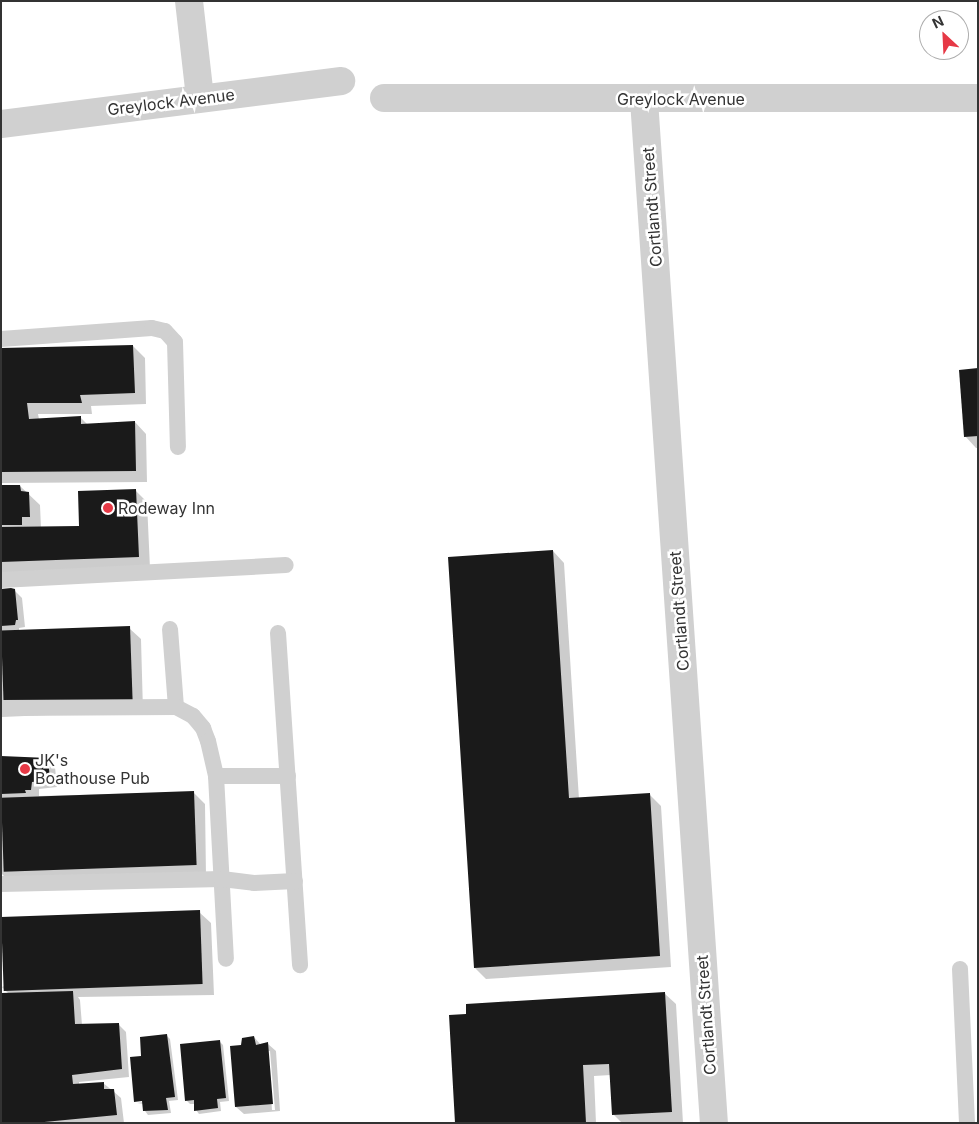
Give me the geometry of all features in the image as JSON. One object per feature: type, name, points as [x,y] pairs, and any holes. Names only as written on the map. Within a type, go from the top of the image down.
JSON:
[{"type":"street","points":[[189,1],[200,98]]},
{"type":"street","name":"Greylock Avenue","points":[[1,124],[341,81]]},
{"type":"street","name":"Greylock Avenue","points":[[384,98],[644,100],[978,98]]},
{"type":"street","name":"Cortlandt Street","points":[[644,100],[714,1123]]},
{"type":"lane","points":[[1,339],[152,328],[165,330],[175,342],[178,446]]},
{"type":"lane","points":[[1,580],[286,565]]},
{"type":"lane","points":[[170,629],[176,707]]},
{"type":"lane","points":[[278,633],[300,965]]},
{"type":"lane","points":[[1,708],[176,707],[193,716],[203,728],[208,741],[216,776],[226,959]]},
{"type":"lane","points":[[216,776],[288,776]]},
{"type":"lane","points":[[1,884],[222,879],[254,883],[295,881]]},
{"type":"lane","points":[[960,969],[967,1123]]},
{"type":"building","points":[[133,345],[135,393],[80,395],[82,403],[27,403],[29,419],[81,416],[81,424],[135,421],[136,471],[1,472],[1,348]]},
{"type":"building","points":[[978,368],[978,436],[964,437],[959,370]]},
{"type":"building","points":[[1,485],[20,485],[21,491],[29,492],[30,517],[22,517],[22,525],[1,525]]},
{"type":"building","name":"Rodeway Inn","points":[[136,489],[139,557],[1,562],[1,527],[79,526],[78,491]]},
{"type":"building","points":[[553,550],[569,798],[650,793],[660,956],[474,968],[448,557]]},
{"type":"building","points":[[1,589],[15,589],[18,620],[16,620],[15,625],[1,626]]},
{"type":"building","points":[[130,626],[133,700],[4,704],[1,631]]},
{"type":"building","name":"JK's Boathouse Pub","points":[[1,756],[48,758],[50,780],[32,782],[31,790],[25,790],[26,793],[1,794]]},
{"type":"building","points":[[194,791],[197,865],[4,872],[1,798]]},
{"type":"building","points":[[200,910],[203,984],[4,991],[1,917]]},
{"type":"building","points":[[73,991],[75,1024],[119,1023],[122,1069],[72,1075],[73,1084],[104,1082],[104,1089],[114,1089],[117,1115],[34,1123],[1,1123],[1,993]]},
{"type":"building","points":[[665,992],[672,1112],[612,1115],[609,1064],[583,1065],[586,1123],[455,1123],[449,1015],[466,1014],[466,1004]]},
{"type":"building","points":[[167,1034],[175,1097],[166,1098],[168,1110],[143,1111],[142,1101],[134,1102],[130,1057],[141,1056],[140,1037]]},
{"type":"building","points":[[254,1036],[256,1045],[268,1042],[273,1104],[235,1107],[230,1046],[241,1045],[242,1038]]},
{"type":"building","points":[[220,1040],[226,1098],[217,1099],[218,1108],[194,1111],[194,1100],[185,1101],[180,1044]]},
{"type":"place","name":"Rodeway Inn","points":[[108,508]]},
{"type":"place","name":"JK's Boathouse Pub","points":[[25,769]]}]
